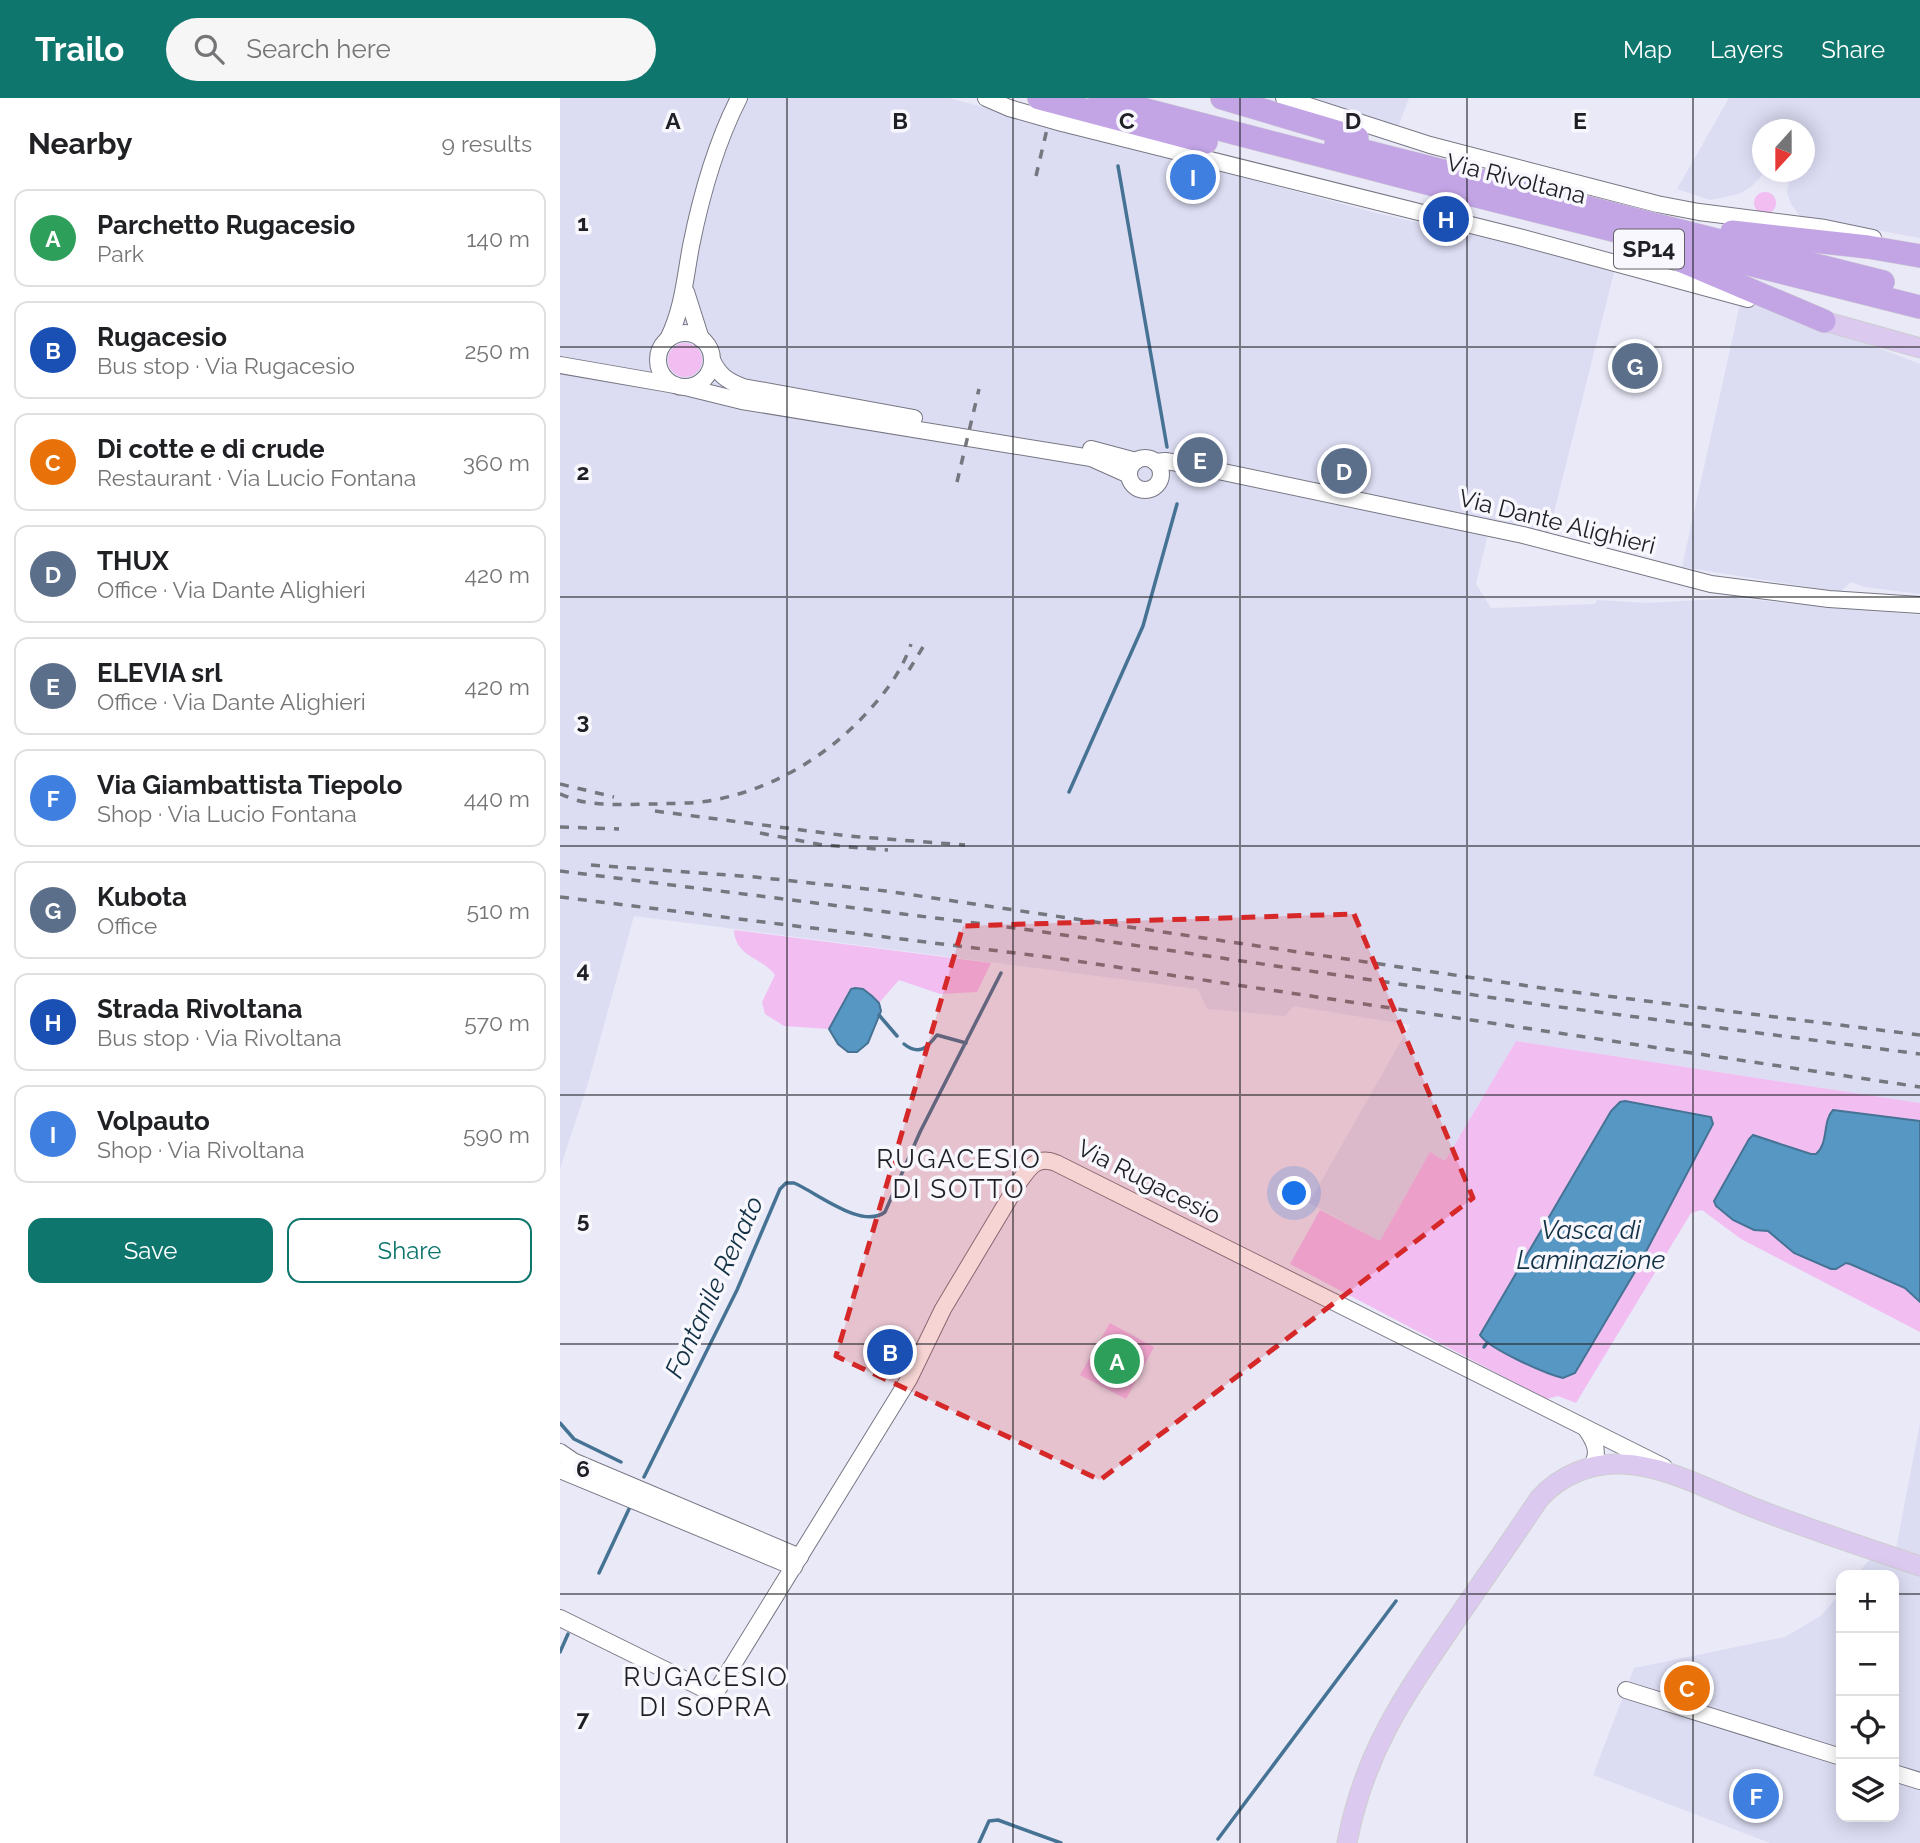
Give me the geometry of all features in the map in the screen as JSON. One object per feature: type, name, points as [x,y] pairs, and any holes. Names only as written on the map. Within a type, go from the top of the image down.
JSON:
[{"type":"highway","name":"SP14","points":[[1039,98],[1162,131],[1366,179],[1418,181]]},
{"type":"highway","name":"Via Rivoltana","points":[[1100,98],[1920,307]]},
{"type":"highway","name":"Via Rivoltana","points":[[1162,98],[1920,291]]},
{"type":"highway","name":"SP14","points":[[1222,98],[1407,153],[1455,174]]},
{"type":"highway","name":"SP14","points":[[1469,194],[1553,223],[1638,245],[1824,321]]},
{"type":"highway","name":"SP14","points":[[1563,202],[1635,212],[1708,229],[1868,247],[1920,256]]},
{"type":"main road","points":[[1824,321],[1920,348]]},
{"type":"main road","points":[[1347,1843],[1357,1800],[1370,1762],[1386,1726],[1402,1700],[1539,1499],[1563,1479],[1593,1462],[1639,1466],[1678,1477],[1818,1531],[1920,1566]]},
{"type":"street","points":[[986,98],[1009,108],[1062,123],[1519,237],[1824,321]]},
{"type":"street","points":[[1284,98],[1430,145],[1657,204],[1825,228],[1920,248]]},
{"type":"street","points":[[560,354],[640,368],[651,366],[658,358],[662,346],[676,325],[685,289],[691,244],[709,176],[721,137],[739,100]]},
{"type":"street","points":[[685,289],[701,339],[710,351],[718,373],[730,382],[778,401]]},
{"type":"street","points":[[668,339],[683,333],[701,339]]},
{"type":"street","points":[[658,358],[662,374],[681,386],[695,385],[704,379],[712,360]]},
{"type":"street","points":[[560,365],[681,386],[732,398],[778,401],[984,435],[1093,449],[1132,468]]},
{"type":"street","points":[[1146,458],[1158,469],[1154,486],[1146,490],[1133,485],[1132,468],[1146,458]]},
{"type":"street","name":"Via Dante Alighieri","points":[[1158,469],[1185,464],[1369,502],[1523,535],[1712,584],[1755,591],[1920,605]]},
{"type":"street","name":"Via Rugacesio","points":[[560,1618],[704,1689],[712,1691],[722,1685],[909,1379],[943,1309],[1013,1193],[1030,1167],[1038,1161],[1049,1160],[1056,1163],[1580,1425]]},
{"type":"street","points":[[1580,1425],[1596,1446],[1593,1462]]},
{"type":"street","points":[[1580,1425],[1722,1495]]},
{"type":"street","points":[[560,1452],[573,1461],[797,1562]]},
{"type":"street","points":[[560,1470],[797,1562]]},
{"type":"street","points":[[1626,1690],[1836,1755]]},
{"type":"street","points":[[1899,1775],[1920,1782]]},
{"type":"highlighted area","points":[[1354,914],[1473,1198],[1100,1480],[836,1356],[963,926]]},
{"type":"shaded area","points":[[560,98],[949,98],[1376,213],[1615,268],[1548,536],[1489,530],[1476,584],[1491,608],[1595,604],[1597,600],[1647,603],[1735,598],[1920,615],[1920,1103],[1516,1041],[1445,1161],[1430,1152],[1380,1241],[1309,1203],[1410,1025],[1294,1006],[1285,1016],[1207,1009],[1198,989],[634,916],[588,1083],[560,1169]]},
{"type":"shaded area","points":[[1310,98],[1409,98],[1398,127]]},
{"type":"shaded area","points":[[1729,98],[1920,98],[1920,238],[1800,216],[1791,204],[1787,192],[1788,182],[1815,182],[1815,119],[1752,119],[1752,182],[1756,182],[1739,194],[1710,200],[1677,189]]},
{"type":"shaded area","points":[[1761,192],[1769,192],[1776,199],[1776,207],[1769,214],[1761,214],[1754,207],[1754,199]]},
{"type":"shaded area","points":[[1742,295],[1920,364],[1920,594],[1865,587],[1851,582],[1840,592],[1682,567]]},
{"type":"shaded area","points":[[685,343],[697,348],[702,360],[697,372],[685,377],[673,372],[668,360],[673,348]]},
{"type":"shaded area","points":[[734,930],[991,963],[977,992],[940,994],[899,980],[879,1003],[872,996],[855,988],[850,989],[829,1029],[784,1026],[765,1014],[762,1002],[775,975],[739,946]]},
{"type":"shaded area","points":[[1516,1041],[1920,1103],[1920,1332],[1741,1239],[1702,1210],[1691,1213],[1576,1403],[1558,1396],[1546,1399],[1290,1264],[1320,1210],[1380,1241],[1430,1152],[1445,1161]]},
{"type":"shaded area","points":[[1110,1323],[1154,1347],[1126,1399],[1080,1375]]},
{"type":"shaded area","points":[[1920,1423],[1920,1557],[1896,1549]]},
{"type":"shaded area","points":[[1873,1556],[1920,1571],[1920,1843],[1770,1843],[1593,1775],[1634,1668],[1785,1637],[1822,1615],[1836,1598],[1836,1822],[1899,1822],[1899,1570],[1860,1570]]},
{"type":"water","points":[[851,989],[863,989],[872,996],[879,1003],[881,1011],[868,1043],[857,1052],[848,1052],[838,1044],[829,1029]]},
{"type":"water","name":"Vasca di Laminazione","points":[[1625,1101],[1711,1117],[1713,1124],[1639,1265],[1575,1373],[1563,1378],[1506,1354],[1480,1335],[1611,1111]]},
{"type":"water","name":"Vasca di Laminazione","points":[[1833,1110],[1920,1121],[1920,1302],[1905,1288],[1850,1264],[1831,1269],[1794,1253],[1768,1231],[1754,1230],[1733,1220],[1716,1206],[1714,1201],[1753,1135],[1816,1154],[1823,1144]]},
{"type":"waterway","points":[[1118,166],[1167,447]]},
{"type":"waterway","points":[[1069,792],[1143,626],[1177,504]]},
{"type":"waterway","name":"Fontanile Renato","points":[[644,1477],[737,1290],[780,1189],[786,1183],[794,1183],[852,1213],[875,1216],[885,1212],[920,1132],[1001,973]]},
{"type":"waterway","points":[[879,1015],[897,1036]]},
{"type":"waterway","points":[[904,1044],[909,1048],[922,1049],[937,1035],[966,1043]]},
{"type":"waterway","points":[[1642,1257],[1659,1267]]},
{"type":"waterway","points":[[1484,1347],[1487,1343]]},
{"type":"waterway","points":[[560,1423],[574,1439],[621,1462]]},
{"type":"waterway","name":"Fontanile Renato","points":[[599,1573],[629,1509]]},
{"type":"waterway","points":[[1218,1839],[1396,1601]]},
{"type":"waterway","name":"Fontanile Renato","points":[[560,1652],[568,1634]]},
{"type":"waterway","points":[[979,1843],[989,1821],[998,1820],[1061,1843]]},
{"type":"railway","points":[[1036,176],[1048,125]]},
{"type":"railway","points":[[957,482],[979,389]]},
{"type":"railway","points":[[560,794],[602,804],[684,803],[714,800],[759,787],[801,767],[839,740],[890,685],[911,644]]},
{"type":"railway","points":[[909,670],[923,647]]},
{"type":"railway","points":[[560,784],[614,797]]},
{"type":"railway","points":[[655,811],[848,836],[965,845]]},
{"type":"railway","points":[[560,827],[619,829]]},
{"type":"railway","points":[[760,833],[823,845],[888,850]]},
{"type":"railway","points":[[591,865],[755,877],[886,891],[1542,988],[1920,1035]]},
{"type":"railway","points":[[560,871],[1023,929],[1529,1003],[1920,1054]]},
{"type":"railway","points":[[560,897],[1056,958],[1920,1087]]},
{"type":"place","name":"Volpauto","points":[[1193,177]]},
{"type":"place","name":"Strada Rivoltana","points":[[1446,219]]},
{"type":"place","name":"Kubota","points":[[1635,366]]},
{"type":"place","name":"ELEVIA srl","points":[[1200,460]]},
{"type":"place","name":"THUX","points":[[1344,471]]},
{"type":"place","name":"Rugacesio","points":[[890,1352]]},
{"type":"place","name":"Parchetto Rugacesio","points":[[1117,1361]]},
{"type":"place","name":"Di cotte e di crude","points":[[1687,1688]]},
{"type":"place","name":"Via Giambattista Tiepolo","points":[[1756,1796]]},
{"type":"district","name":"RUGACESIO DI SOTTO","points":[[959,1174]]},
{"type":"district","name":"RUGACESIO DI SOPRA","points":[[706,1692]]}]
